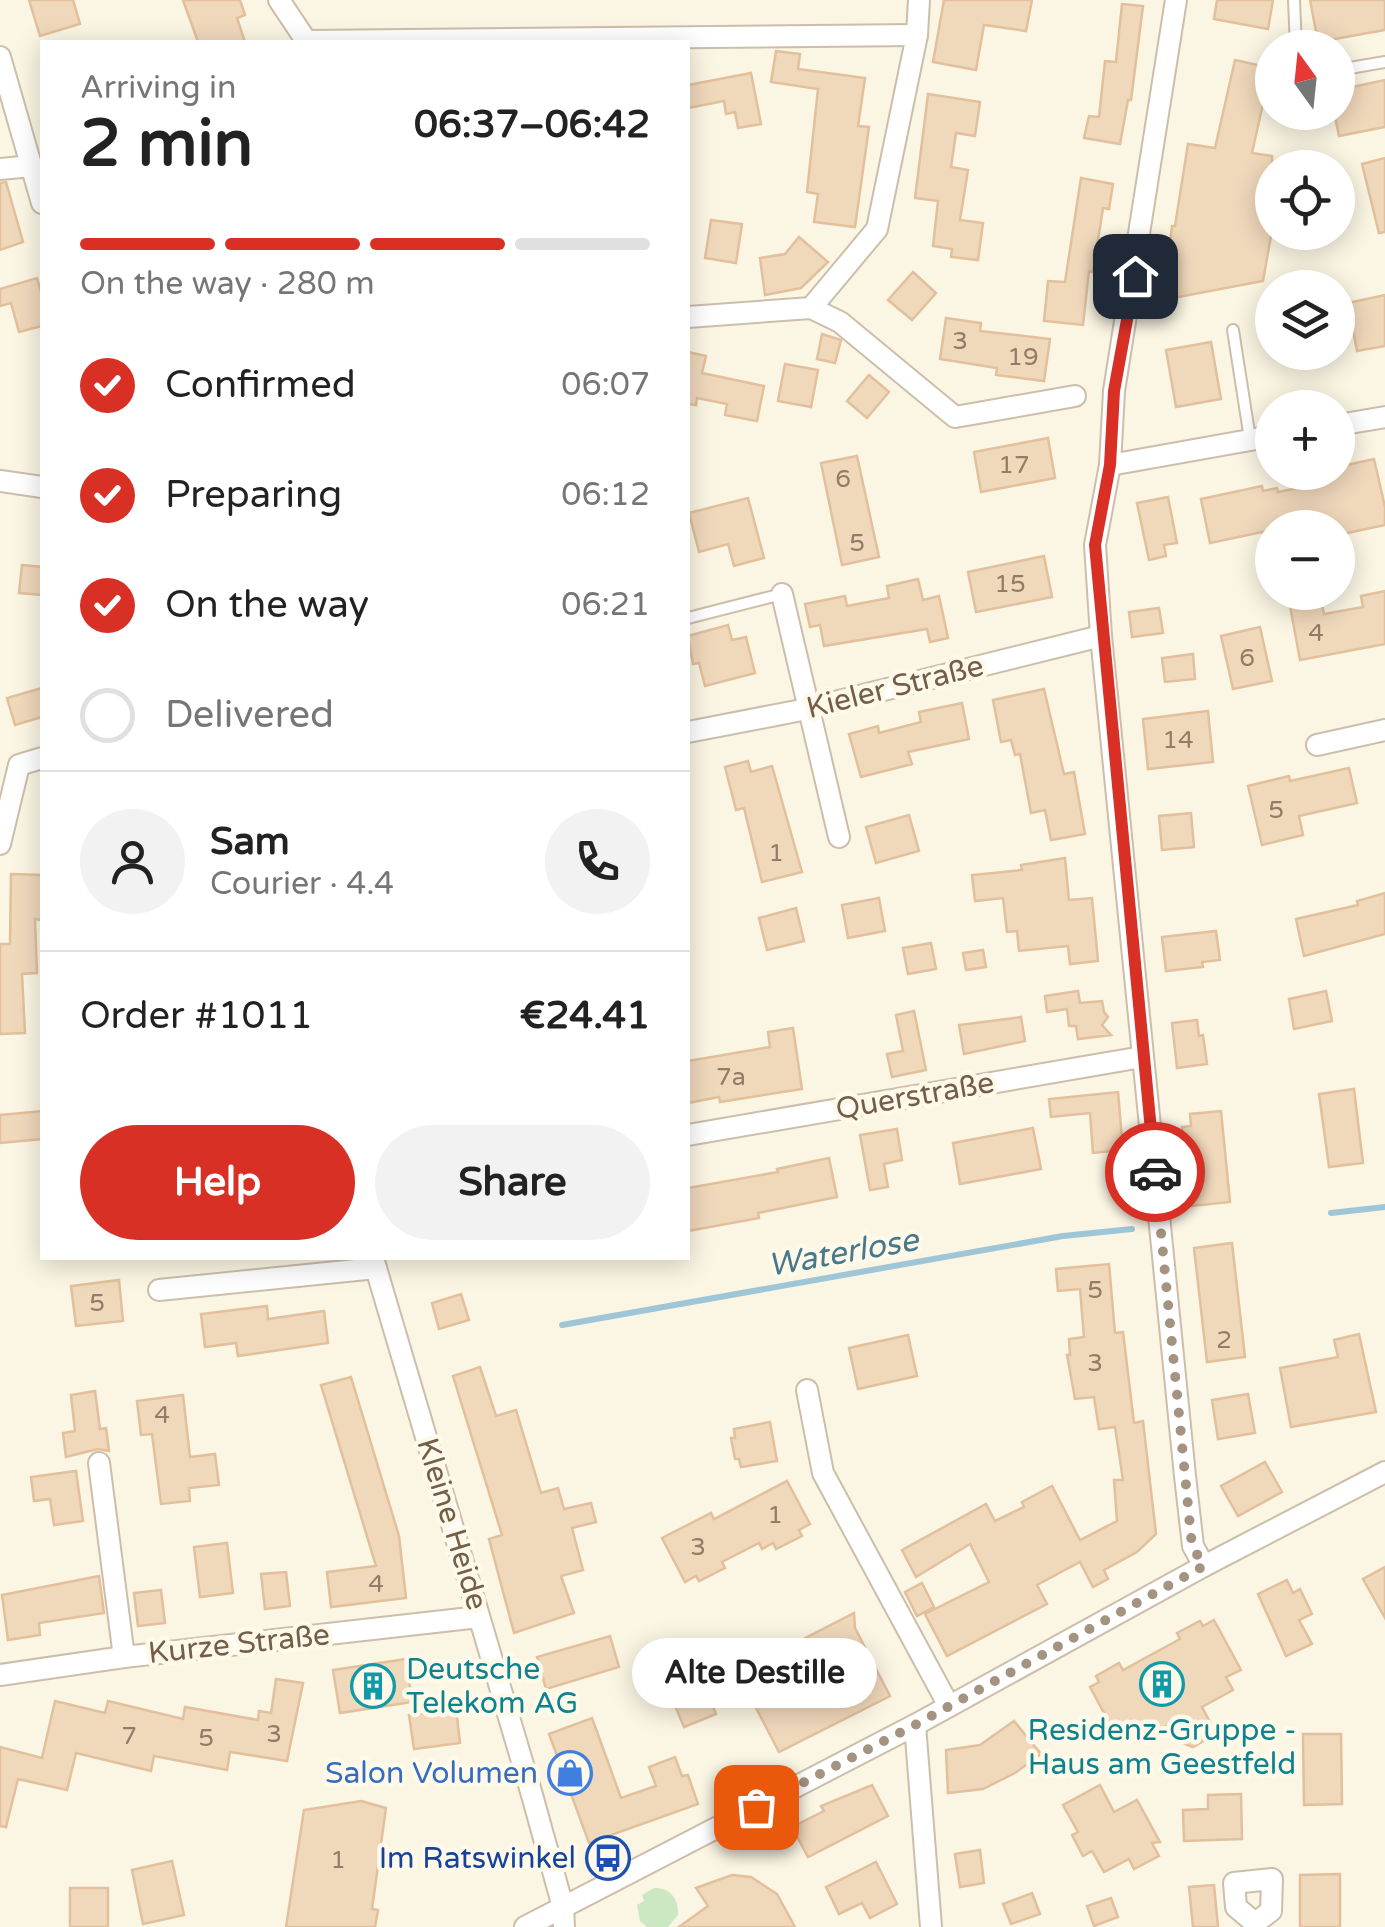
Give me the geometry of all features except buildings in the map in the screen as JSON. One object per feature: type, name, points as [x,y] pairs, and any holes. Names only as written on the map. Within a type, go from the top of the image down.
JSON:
[{"type":"street","points":[[278,0],[306,40]]},
{"type":"street","points":[[811,308],[877,229],[917,34],[919,0]]},
{"type":"street","points":[[1176,0],[1114,391],[1110,465],[1095,545],[1192,1546],[1204,1566]]},
{"type":"street","points":[[460,40],[917,34]]},
{"type":"street","points":[[0,58],[40,196]]},
{"type":"street","points":[[0,170],[32,166]]},
{"type":"street","points":[[690,317],[811,308],[840,322],[955,416],[1074,396]]},
{"type":"street","points":[[1355,422],[1385,417]]},
{"type":"street","points":[[1110,465],[1255,439]]},
{"type":"street","points":[[0,481],[40,487]]},
{"type":"street","points":[[782,594],[839,837]]},
{"type":"street","name":"Kieler Straße","points":[[690,732],[807,709],[1101,636]]},
{"type":"street","points":[[1317,745],[1385,730]]},
{"type":"street","points":[[0,844],[20,765],[40,759]]},
{"type":"street","name":"Querstraße","points":[[690,1134],[1142,1057]]},
{"type":"street","points":[[159,1290],[374,1263]]},
{"type":"street","name":"Kleine Heide","points":[[374,1263],[563,1917]]},
{"type":"street","points":[[807,1390],[823,1472],[949,1706]]},
{"type":"street","points":[[99,1463],[124,1656]]},
{"type":"street","points":[[525,1927],[563,1917],[828,1768],[1385,1472]]},
{"type":"street","name":"Kurze Straße","points":[[0,1675],[124,1656],[479,1617]]},
{"type":"street","points":[[915,1725],[932,1927]]},
{"type":"lane","points":[[1294,0],[1295,30]]},
{"type":"lane","points":[[1355,67],[1385,62]]},
{"type":"lane","points":[[1233,330],[1250,440]]},
{"type":"lane","points":[[690,617],[782,594]]},
{"type":"green space","points":[[654,1888],[669,1892],[677,1904],[678,1915],[668,1927],[647,1927],[640,1921],[637,1905],[644,1901],[642,1895]]},
{"type":"waterway","name":"Waterlose","points":[[1331,1213],[1385,1207]]},
{"type":"waterway","name":"Waterlose","points":[[562,1325],[1063,1236],[1132,1229]]},
{"type":"way so far","points":[[756,1807],[915,1725],[1204,1566],[1192,1546],[1155,1172]]},
{"type":"place","name":"Residenz-Gruppe - Haus am Geestfeld","points":[[1162,1684]]},
{"type":"place","name":"Deutsche Telekom AG","points":[[373,1686]]},
{"type":"place","name":"Salon Volumen","points":[[570,1773]]},
{"type":"place","name":"Alte Destille","points":[[756,1807]]},
{"type":"place","name":"Im Ratswinkel","points":[[608,1858]]},
{"type":"route","points":[[1135,276],[1114,391],[1110,465],[1095,545],[1155,1172]]}]
